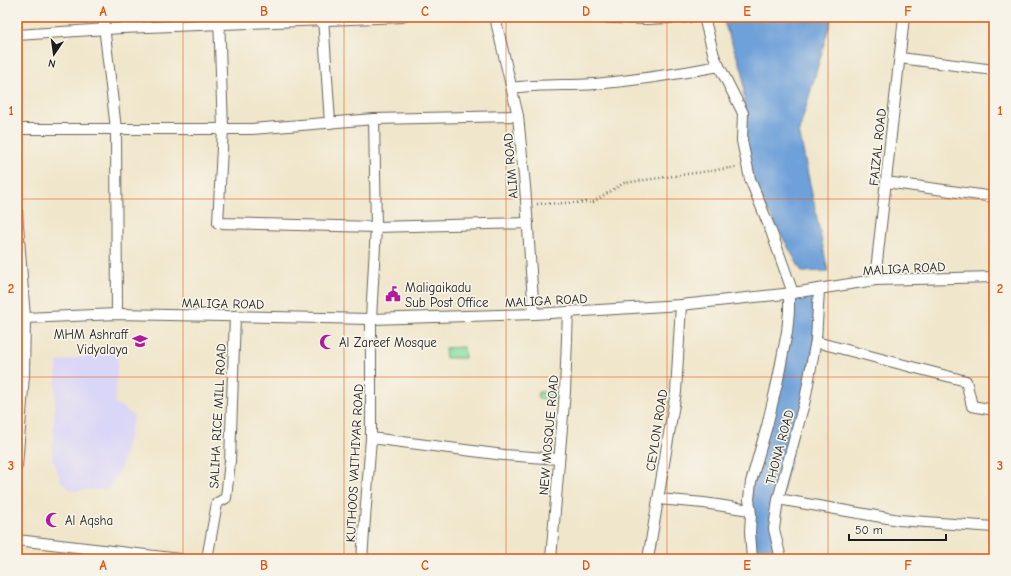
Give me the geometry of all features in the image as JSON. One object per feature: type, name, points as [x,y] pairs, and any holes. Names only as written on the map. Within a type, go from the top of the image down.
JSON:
[{"type":"street","points":[[103,17],[116,129],[117,314]]},
{"type":"street","points":[[17,35],[219,21],[402,17]]},
{"type":"street","points":[[459,17],[466,17]]},
{"type":"street","name":"ALIM ROAD","points":[[496,17],[518,116],[528,223],[534,314]]},
{"type":"street","points":[[587,17],[647,19],[689,17]]},
{"type":"street","points":[[704,17],[714,56],[743,113],[742,141],[750,179],[771,231],[791,294],[787,332],[770,414],[751,482],[749,499],[752,559]]},
{"type":"street","name":"FAIZAL ROAD","points":[[875,280],[904,17]]},
{"type":"street","points":[[323,19],[330,123]]},
{"type":"street","points":[[219,21],[223,129],[218,223],[376,227],[528,223]]},
{"type":"street","points":[[900,58],[994,70]]},
{"type":"street","points":[[513,88],[531,85],[593,84],[647,79],[719,66]]},
{"type":"street","points":[[17,129],[252,129],[374,119],[518,116]]},
{"type":"street","name":"KUTHOOS VAITHIYAR ROAD","points":[[362,559],[371,438],[371,319],[376,227],[374,119]]},
{"type":"street","points":[[886,182],[994,197]]},
{"type":"street","points":[[17,212],[25,318],[24,375],[17,466]]},
{"type":"street","name":"MALIGA ROAD","points":[[25,318],[117,314],[371,319],[534,314],[681,305],[791,294],[875,280],[994,277]]},
{"type":"street","name":"THONA ROAD","points":[[780,559],[774,529],[778,499],[805,400],[816,342],[819,290]]},
{"type":"street","name":"CEYLON ROAD","points":[[648,559],[676,392],[681,305]]},
{"type":"street","name":"NEW MOSQUE ROAD","points":[[551,559],[565,391],[568,312]]},
{"type":"street","name":"SALIHA RICE MILL ROAD","points":[[207,559],[217,503],[226,498],[230,461],[235,316]]},
{"type":"street","points":[[816,342],[966,380],[972,406],[994,410]]},
{"type":"street","points":[[371,438],[504,455],[559,459]]},
{"type":"street","points":[[658,498],[750,510]]},
{"type":"street","points":[[778,499],[900,520],[994,527]]},
{"type":"street","points":[[17,540],[128,556],[180,559]]},
{"type":"path","points":[[526,204],[593,202],[624,183],[748,165]]},
{"type":"shaded area","points":[[118,349],[115,404],[134,416],[121,468],[108,489],[73,491],[61,482],[52,457],[57,362]]},
{"type":"green space","points":[[464,347],[465,358],[446,358],[445,348]]},
{"type":"green space","points":[[538,392],[559,393],[559,400],[538,399]]},
{"type":"water","points":[[722,17],[832,17],[799,131],[828,271],[802,272],[750,179],[745,131],[743,73]]},
{"type":"water","points":[[819,290],[816,342],[774,532],[781,559],[752,559],[749,499],[791,295]]},
{"type":"place","name":"Maligaikadu Sub Post Office","points":[[393,294]]},
{"type":"place","name":"MHM Ashraff Vidyalaya","points":[[140,341]]},
{"type":"place","name":"Al Zareef Mosque","points":[[327,342]]},
{"type":"place","name":"Al Aqsha","points":[[53,520]]}]
